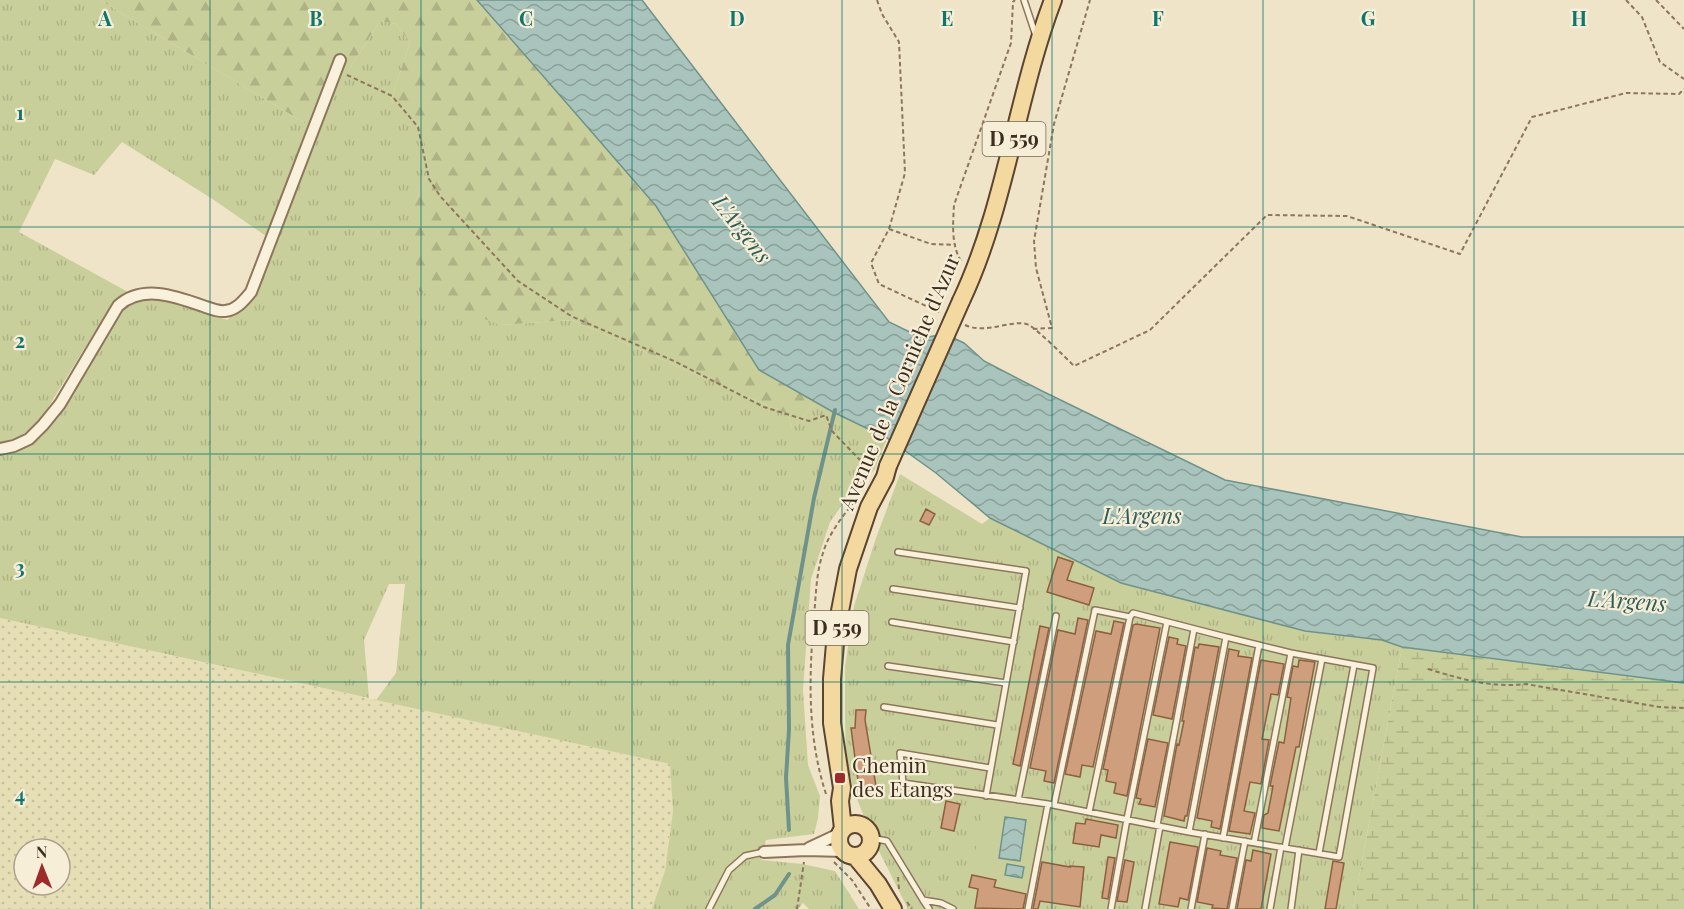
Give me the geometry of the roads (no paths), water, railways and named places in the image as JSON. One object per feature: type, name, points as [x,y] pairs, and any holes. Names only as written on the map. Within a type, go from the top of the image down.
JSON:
[{"type":"main road","name":"Avenue de la Corniche d'Azur","points":[[899,904],[878,884],[856,847],[842,788],[832,712],[836,632],[848,569],[869,507],[885,477],[972,278],[1003,180],[1038,44],[1053,0]]},
{"type":"main road","name":"Avenue de la Corniche d'Azur","points":[[842,788],[840,801],[842,831]]},
{"type":"main road","points":[[842,831],[852,824],[856,847]]},
{"type":"street","points":[[0,449],[29,439],[44,425],[60,404],[118,306],[127,298],[150,293],[171,295],[224,312],[234,308],[251,292],[339,60]]},
{"type":"street","points":[[801,850],[842,831]]},
{"type":"street","points":[[764,852],[856,847]]},
{"type":"lane","points":[[1024,0],[1038,44]]},
{"type":"lane","points":[[898,552],[1026,570],[986,796]]},
{"type":"lane","points":[[893,589],[1020,608]]},
{"type":"lane","points":[[1028,909],[1095,610],[1130,617]]},
{"type":"lane","points":[[990,768],[900,753],[903,783],[1051,804],[1089,812],[1127,819],[1189,832],[1339,857],[1373,668],[1291,653],[1133,613],[1130,617],[1089,812]]},
{"type":"lane","points":[[1018,800],[1056,616]]},
{"type":"lane","points":[[892,622],[1014,642]]},
{"type":"lane","points":[[1111,909],[1167,622]]},
{"type":"lane","points":[[1145,909],[1194,629]]},
{"type":"lane","points":[[1189,832],[1226,637]]},
{"type":"lane","points":[[1223,838],[1259,645]]},
{"type":"lane","points":[[1254,843],[1291,653]]},
{"type":"lane","points":[[1270,909],[1322,659]]},
{"type":"lane","points":[[888,666],[1006,683]]},
{"type":"lane","points":[[1319,853],[1354,666]]},
{"type":"lane","points":[[884,707],[997,725]]},
{"type":"lane","points":[[1191,909],[1204,834]]},
{"type":"lane","points":[[856,847],[887,841],[928,909]]},
{"type":"lane","points":[[1232,909],[1245,841]]},
{"type":"lane","points":[[1291,909],[1299,850]]},
{"type":"lane","points":[[709,909],[729,870],[745,856],[764,852]]},
{"type":"lane","points":[[923,900],[941,903],[953,909]]},
{"type":"water","name":"L'Argens","points":[[477,0],[642,0],[889,322],[922,338],[945,334],[964,343],[984,361],[1225,480],[1522,537],[1684,537],[1684,683],[1402,647],[1382,640],[1305,631],[1121,583],[990,518],[936,473],[887,438],[833,412],[759,370],[656,206]]},
{"type":"water","points":[[1005,817],[1026,820],[1020,861],[999,858]]},
{"type":"water","points":[[1007,864],[1024,867],[1022,878],[1005,875]]},
{"type":"waterway","points":[[789,830],[786,778],[789,729],[788,645],[814,498],[835,410]]},
{"type":"waterway","points":[[755,909],[775,895],[789,874]]},
{"type":"place","name":"Chemin des Etangs","points":[[840,778]]}]
